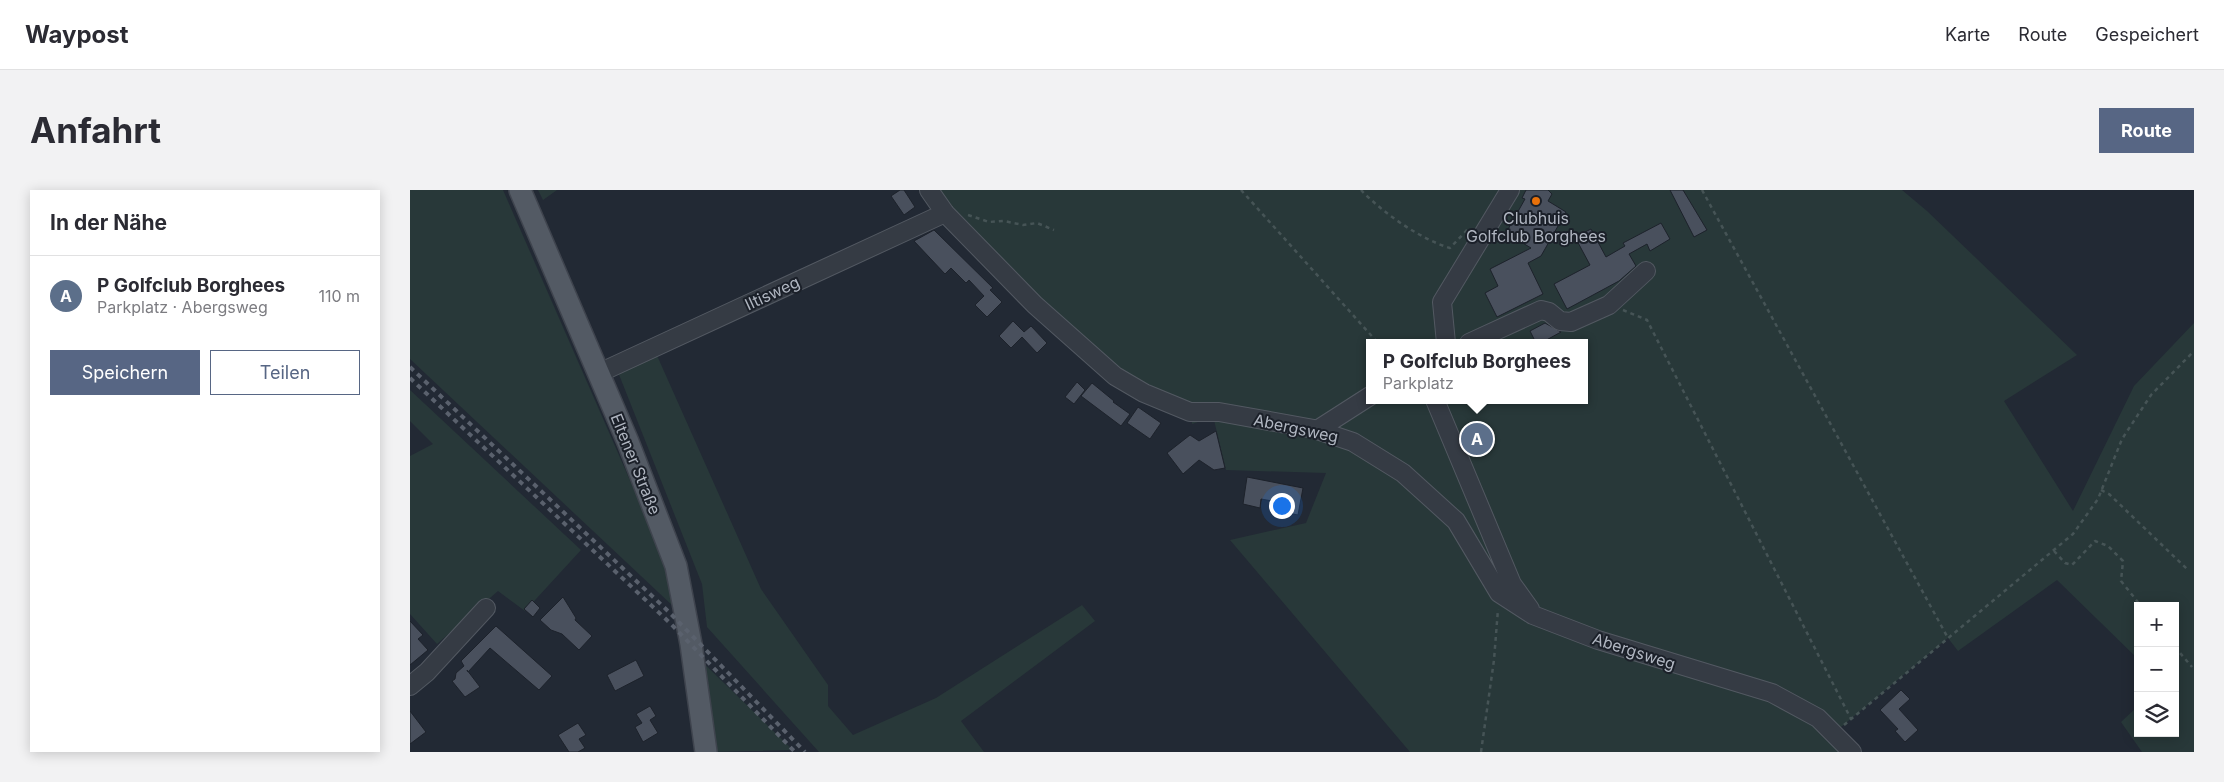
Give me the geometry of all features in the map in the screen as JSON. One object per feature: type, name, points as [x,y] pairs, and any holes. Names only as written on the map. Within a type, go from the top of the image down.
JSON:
[{"type":"main road","name":"Eltener Straße","points":[[520,190],[599,373],[676,566],[691,644],[706,752]]},
{"type":"street","name":"Abergsweg","points":[[928,190],[947,215],[1035,305],[1114,376],[1144,394],[1190,412],[1219,412],[1316,430],[1353,442],[1403,473],[1456,521],[1499,593],[1534,615],[1598,640],[1772,693],[1818,718],[1835,732],[1852,752]]},
{"type":"street","points":[[1446,339],[1442,302],[1510,190]]},
{"type":"street","name":"Iltisweg","points":[[599,373],[947,215]]},
{"type":"street","points":[[1477,339],[1536,311],[1549,312],[1558,320],[1568,323],[1609,304],[1646,270]]},
{"type":"street","points":[[1316,430],[1366,399]]},
{"type":"street","points":[[1437,404],[1509,576],[1534,615]]},
{"type":"street","points":[[410,686],[427,672],[486,608]]},
{"type":"path","points":[[1241,190],[1374,339]]},
{"type":"path","points":[[1361,190],[1372,201],[1432,242],[1450,248],[1469,228]]},
{"type":"path","points":[[1702,190],[1948,638]]},
{"type":"path","points":[[947,215],[964,214],[989,222],[1004,221],[1023,225],[1037,223],[1054,230]]},
{"type":"path","points":[[1609,304],[1647,320],[1851,719]]},
{"type":"path","points":[[1835,732],[2073,534],[2098,499],[2122,439],[2150,395],[2194,351]]},
{"type":"path","points":[[2101,490],[2109,494],[2187,569]]},
{"type":"path","points":[[2053,551],[2065,563],[2072,565],[2095,542],[2108,546],[2123,560],[2121,581],[2138,602]]},
{"type":"path","points":[[1481,752],[1494,660],[1499,593]]},
{"type":"path","points":[[2179,652],[2192,667]]},
{"type":"shaded area","points":[[410,190],[503,190],[643,510],[669,578],[674,607],[410,359]]},
{"type":"shaded area","points":[[538,190],[557,190],[543,200]]},
{"type":"shaded area","points":[[939,190],[1902,190],[1927,211],[2077,355],[2004,401],[2073,511],[2134,386],[2194,323],[2194,752],[2142,752],[2121,722],[2134,710],[2134,737],[2179,737],[2179,602],[2134,602],[2134,655],[2057,580],[1958,651],[1948,638],[1835,732],[1852,752],[1410,752],[1230,540],[1306,523],[1326,473],[1226,470],[1214,420],[1204,420],[1192,424],[1192,405],[1146,387],[1122,372],[1049,307],[953,211]]},
{"type":"shaded area","points":[[655,351],[761,589],[828,685],[828,706],[853,735],[936,698],[1082,605],[1095,621],[961,721],[984,752],[819,752],[707,627],[702,584],[616,367]]},
{"type":"shaded area","points":[[410,390],[581,550],[525,611],[498,591],[437,644],[410,614],[410,456],[433,444],[410,421]]},
{"type":"shaded area","points":[[692,652],[793,750],[706,752]]},
{"type":"building","points":[[900,190],[904,190],[915,207],[904,215],[891,196]]},
{"type":"building","points":[[1526,190],[1548,190],[1552,194],[1548,201],[1566,212],[1541,256],[1528,263],[1543,294],[1497,317],[1485,293],[1498,286],[1490,269],[1531,248],[1506,233],[1525,199],[1522,198]]},
{"type":"building","points":[[1670,190],[1683,190],[1707,230],[1694,237]]},
{"type":"building","points":[[1661,223],[1670,239],[1650,251],[1647,244],[1629,254],[1636,266],[1619,281],[1567,309],[1554,284],[1590,265],[1575,237],[1591,229],[1606,257],[1625,246],[1623,243]]},
{"type":"building","points":[[934,230],[993,288],[990,290],[1002,302],[987,317],[975,305],[984,296],[969,280],[966,283],[951,268],[945,274],[914,241]]},
{"type":"building","points":[[1013,321],[1024,332],[1031,326],[1047,343],[1037,353],[1022,337],[1011,348],[999,336]]},
{"type":"building","points":[[1545,323],[1561,332],[1548,339],[1534,339],[1530,331]]},
{"type":"building","points":[[1077,382],[1085,390],[1074,404],[1065,397]]},
{"type":"building","points":[[1092,383],[1130,414],[1121,426],[1081,396]]},
{"type":"building","points":[[1138,407],[1161,423],[1150,439],[1127,423]]},
{"type":"building","points":[[1216,431],[1225,468],[1214,470],[1199,460],[1183,474],[1167,453],[1190,435],[1199,441]]},
{"type":"building","points":[[1247,477],[1303,488],[1298,515],[1288,513],[1289,504],[1261,499],[1260,508],[1243,504]]},
{"type":"building","points":[[563,597],[576,618],[575,620],[592,636],[579,650],[562,634],[551,630],[540,620]]},
{"type":"building","points":[[532,600],[540,608],[533,617],[524,609]]},
{"type":"building","points":[[410,621],[423,635],[418,639],[428,650],[410,665]]},
{"type":"building","points":[[496,626],[552,676],[539,690],[490,648],[468,672],[480,687],[465,697],[452,681],[455,679],[456,673],[464,666],[461,661]]},
{"type":"building","points":[[636,660],[644,676],[615,691],[607,675]]},
{"type":"building","points":[[1901,690],[1910,699],[1899,709],[1918,730],[1905,742],[1895,731],[1898,729],[1880,710]]},
{"type":"building","points":[[650,706],[656,716],[650,720],[658,733],[643,742],[635,727],[642,723],[636,714]]},
{"type":"building","points":[[410,711],[426,732],[410,744]]},
{"type":"building","points":[[578,723],[586,735],[579,739],[585,748],[578,752],[569,752],[558,735]]},
{"type":"railway","points":[[410,367],[669,612],[805,752]]},
{"type":"railway","points":[[410,378],[670,623],[795,752]]},
{"type":"place","name":"Clubhuis Golfclub Borghees","points":[[1536,201]]},
{"type":"place","name":"P Golfclub Borghees","points":[[1477,439]]}]
